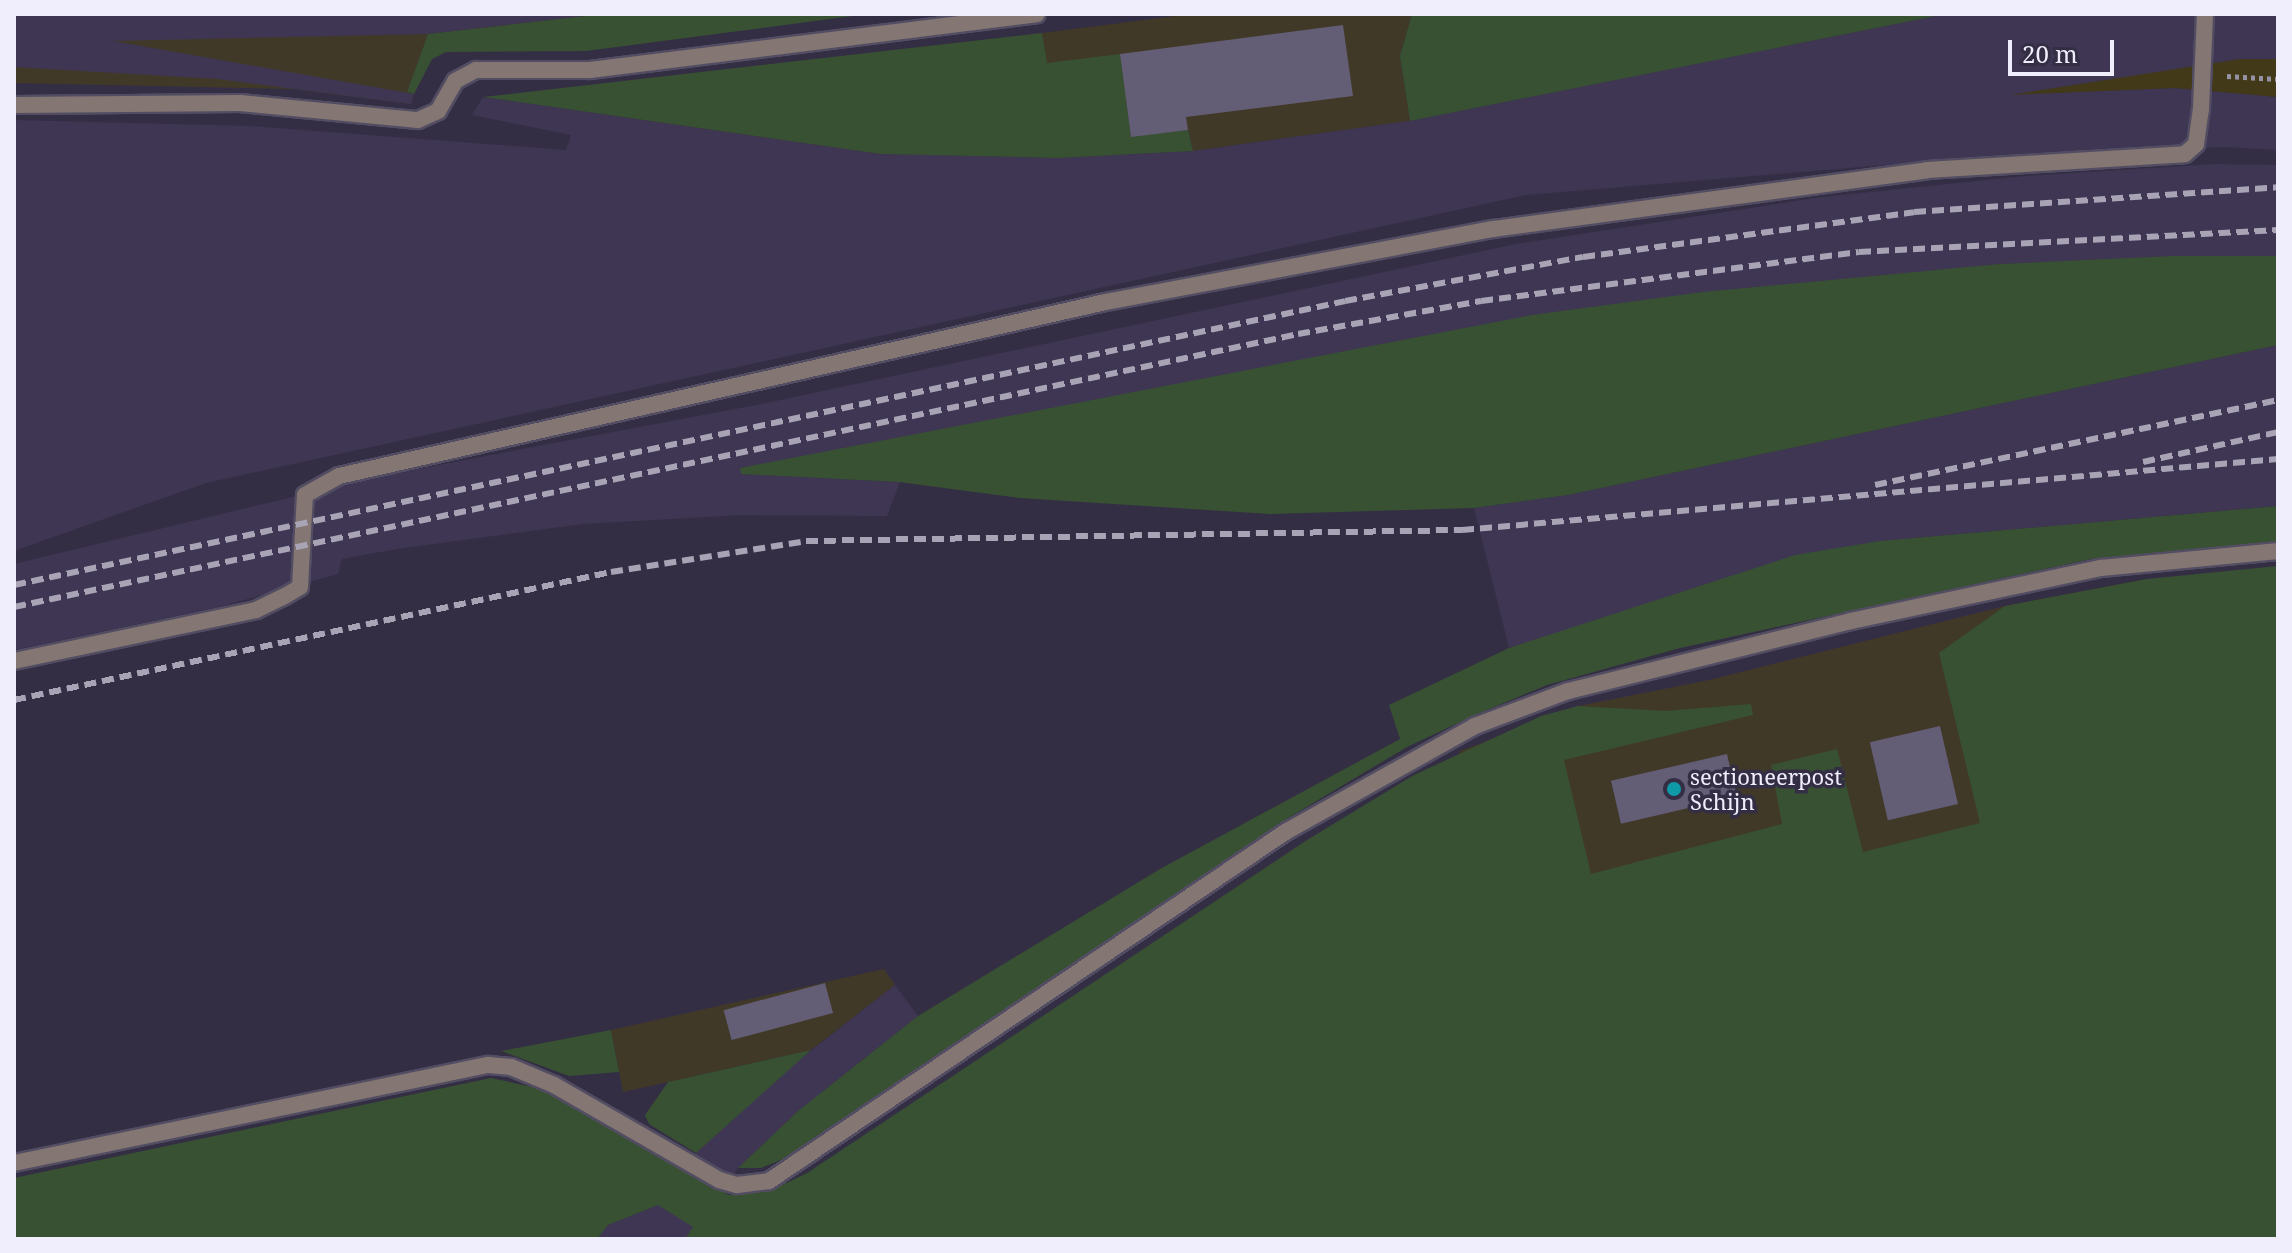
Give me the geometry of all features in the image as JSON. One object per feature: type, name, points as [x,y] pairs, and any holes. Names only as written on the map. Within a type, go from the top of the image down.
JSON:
[{"type":"lane","points":[[14,105],[240,103],[418,120],[438,111],[455,81],[476,70],[590,70],[1037,14]]},
{"type":"lane","points":[[14,661],[256,610],[285,596],[300,587],[305,495],[339,476],[1101,303],[1493,229],[1880,175],[2185,154],[2196,144],[2205,14]]},
{"type":"lane","points":[[14,1163],[489,1065],[511,1067],[554,1085],[719,1180],[737,1185],[769,1181],[1287,831],[1475,726],[1568,691],[1851,621],[2101,568],[2278,551]]},
{"type":"path","points":[[2203,75],[2278,79]]},
{"type":"shaded area","points":[[14,14],[603,14],[428,34],[407,92],[414,94],[411,104],[292,89],[14,83]]},
{"type":"shaded area","points":[[14,14],[603,14],[428,34],[113,41],[414,94],[411,104],[218,79],[14,67]]},
{"type":"shaded area","points":[[1191,14],[1412,14],[1400,56],[1410,121],[1193,151],[1188,130],[1046,63],[1042,33]]},
{"type":"shaded area","points":[[1946,14],[2278,14],[2278,59],[2240,59],[2020,94],[2175,88],[2278,97],[2278,150],[2224,147],[1944,160],[1526,195],[206,483],[14,551],[14,120],[251,126],[566,150],[571,135],[472,115],[483,97],[881,154],[1058,158],[1193,151],[1409,121]]},
{"type":"shaded area","points":[[2215,164],[2278,165],[2278,256],[2000,264],[741,474],[900,482],[887,516],[742,515],[583,524],[397,549],[342,559],[338,574],[223,606],[14,650],[14,564],[375,477],[766,403],[1516,244],[1822,197],[2025,176]]},
{"type":"shaded area","points":[[2278,345],[2278,506],[1880,541],[1509,648],[1474,508],[1568,495]]},
{"type":"shaded area","points":[[2147,579],[2039,845],[1573,886],[1458,752],[1578,706],[1709,680],[2005,606]]},
{"type":"shaded area","points":[[884,969],[895,985],[811,1050],[623,1092],[611,1030]]},
{"type":"shaded area","points":[[895,985],[918,1016],[798,1111],[738,1168],[685,1239],[597,1239],[608,1225],[658,1205],[696,1153],[763,1088]]},
{"type":"green space","points":[[603,14],[868,14],[586,51],[446,52],[432,59],[414,94],[407,92],[428,34]]},
{"type":"green space","points":[[1412,14],[1946,14],[1410,121],[1400,56]]},
{"type":"green space","points":[[1042,33],[1047,63],[1120,54],[1131,136],[1188,130],[1193,151],[1058,158],[881,154],[483,97]]},
{"type":"green space","points":[[2174,256],[2278,256],[2278,345],[1568,495],[1474,508],[1270,514],[1020,498],[899,482],[741,474],[740,468],[1532,315],[1703,292],[2000,264]]},
{"type":"green space","points":[[2278,506],[2278,541],[2091,559],[1680,648],[1547,685],[1475,715],[1407,747],[1288,818],[781,1160],[761,1168],[738,1168],[798,1111],[918,1016],[1160,869],[1400,739],[1389,705],[1509,648],[1795,555],[1880,541]]},
{"type":"green space","points":[[2278,566],[2278,1239],[685,1239],[693,1227],[658,1205],[608,1225],[597,1239],[14,1239],[14,1178],[491,1078],[542,1089],[569,1102],[729,1195],[772,1190],[807,1173],[1307,840],[1414,775],[1541,716],[1578,706],[1665,711],[1751,704],[1753,715],[1564,760],[1591,874],[1782,824],[1771,765],[1837,749],[1863,852],[1980,823],[1939,653],[2005,606],[2147,579]]},
{"type":"green space","points":[[611,1030],[619,1072],[569,1076],[501,1051]]},
{"type":"green space","points":[[811,1050],[696,1153],[649,1124],[645,1115],[668,1082]]},
{"type":"sand","points":[[2240,59],[2278,59],[2278,97],[2175,88],[2010,95]]},
{"type":"building","points":[[1343,25],[1353,96],[1186,117],[1188,130],[1131,137],[1120,54]]},
{"type":"building","points":[[1940,726],[1958,804],[1888,820],[1870,742]]},
{"type":"building","name":"sectioneerpost Schijn","points":[[1727,754],[1737,797],[1621,824],[1611,781]]},
{"type":"building","points":[[825,983],[833,1013],[732,1040],[724,1010]]},
{"type":"railway","points":[[14,585],[1345,301],[1583,257],[1914,212],[2278,187]]},
{"type":"railway","points":[[14,607],[1298,334],[1481,301],[1859,252],[2278,230]]},
{"type":"railway","points":[[1875,485],[2278,400]]},
{"type":"railway","points":[[2143,462],[2278,432]]},
{"type":"railway","points":[[14,700],[611,572],[806,541],[1462,530],[2278,459]]},
{"type":"place","name":"sectioneerpost Schijn","points":[[1674,789]]}]
